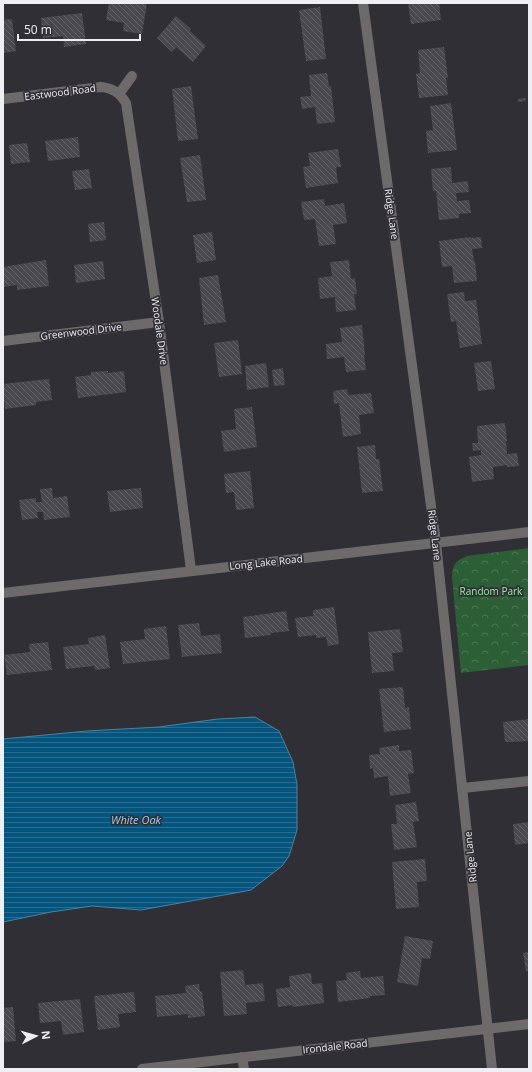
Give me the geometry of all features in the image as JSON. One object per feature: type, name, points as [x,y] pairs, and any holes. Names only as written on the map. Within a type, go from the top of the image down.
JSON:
[{"type":"street","name":"Ridge Lane","points":[[363,3],[436,544],[492,1069]]},
{"type":"street","points":[[119,94],[132,76]]},
{"type":"street","name":"Eastwood Road","points":[[3,99],[101,87],[107,88],[119,94]]},
{"type":"street","name":"Woodale Drive","points":[[119,94],[126,103],[128,110],[159,322],[191,570]]},
{"type":"street","name":"Greenwood Drive","points":[[3,341],[159,322]]},
{"type":"street","name":"Long Lake Road","points":[[3,593],[191,570],[436,544],[529,532]]},
{"type":"street","points":[[463,788],[529,780]]},
{"type":"street","name":"Irondale Road","points":[[142,1069],[529,1024]]},
{"type":"street","points":[[242,1057],[244,1069]]},
{"type":"green space","name":"Random Park","points":[[529,548],[529,665],[461,673],[452,577],[454,566],[460,559],[467,556]]},
{"type":"water","name":"White Oak","points":[[255,717],[279,731],[293,762],[297,785],[297,830],[289,856],[282,866],[251,890],[141,910],[92,906],[51,912],[3,922],[3,739],[87,731],[159,727],[218,719]]},
{"type":"building","points":[[109,3],[147,3],[142,34],[123,31],[124,23],[106,20]]},
{"type":"building","points":[[408,3],[439,3],[441,20],[411,24]]},
{"type":"building","points":[[320,7],[326,59],[306,61],[299,10]]},
{"type":"building","points":[[82,13],[86,44],[64,47],[63,36],[43,38],[41,18]]},
{"type":"building","points":[[176,16],[191,29],[190,31],[206,46],[193,62],[176,47],[172,52],[157,38]]},
{"type":"building","points":[[12,19],[16,51],[3,53],[3,20]]},
{"type":"building","points":[[444,47],[448,78],[446,78],[448,95],[419,98],[416,74],[420,73],[418,50]]},
{"type":"building","points":[[327,73],[329,87],[331,86],[335,122],[317,124],[315,107],[302,109],[300,97],[311,96],[309,75]]},
{"type":"building","points":[[191,86],[198,139],[178,141],[172,89]]},
{"type":"building","points":[[525,98],[526,101],[518,102],[518,99]]},
{"type":"building","points":[[451,103],[457,150],[428,153],[426,131],[433,130],[430,106]]},
{"type":"building","points":[[78,137],[80,157],[48,161],[45,141]]},
{"type":"building","points":[[27,143],[30,162],[11,164],[9,145]]},
{"type":"building","points":[[338,149],[341,167],[336,167],[338,183],[306,188],[303,167],[310,166],[308,153]]},
{"type":"building","points":[[200,155],[206,200],[187,202],[180,158]]},
{"type":"building","points":[[451,167],[452,183],[468,181],[469,192],[456,193],[457,201],[469,200],[471,213],[459,214],[459,218],[439,220],[436,191],[433,191],[431,169]]},
{"type":"building","points":[[89,169],[92,188],[75,190],[72,171]]},
{"type":"building","points":[[324,199],[325,206],[344,203],[347,223],[333,225],[336,244],[319,246],[315,219],[304,220],[301,202]]},
{"type":"building","points":[[104,222],[106,240],[90,242],[88,224]]},
{"type":"building","points":[[212,232],[216,260],[197,263],[193,235]]},
{"type":"building","points":[[481,237],[482,248],[472,249],[477,281],[454,283],[452,266],[442,267],[439,241]]},
{"type":"building","points":[[46,260],[49,286],[17,290],[17,285],[3,287],[3,267]]},
{"type":"building","points":[[349,260],[351,279],[355,278],[357,294],[354,294],[356,310],[336,312],[335,297],[320,299],[318,278],[332,276],[330,262]]},
{"type":"building","points":[[103,261],[105,279],[76,283],[74,265]]},
{"type":"building","points":[[218,275],[226,322],[204,325],[199,278]]},
{"type":"building","points":[[464,292],[465,301],[476,300],[482,344],[460,348],[456,321],[451,322],[447,294]]},
{"type":"building","points":[[362,325],[366,370],[346,372],[344,357],[327,359],[326,344],[342,342],[340,328]]},
{"type":"building","points":[[238,340],[242,374],[219,377],[214,343]]},
{"type":"building","points":[[491,361],[495,389],[478,391],[474,363]]},
{"type":"building","points":[[266,363],[269,387],[247,390],[245,366]]},
{"type":"building","points":[[283,368],[285,385],[274,386],[272,370]]},
{"type":"building","points":[[108,371],[108,373],[124,371],[126,392],[78,398],[75,377],[91,375],[91,372]]},
{"type":"building","points":[[49,379],[52,400],[36,402],[36,405],[5,409],[3,384]]},
{"type":"building","points":[[347,389],[348,395],[371,393],[374,413],[359,415],[361,434],[343,437],[339,403],[334,404],[333,391]]},
{"type":"building","points":[[252,407],[257,447],[224,452],[221,431],[236,429],[234,409]]},
{"type":"building","points":[[505,423],[507,454],[517,453],[519,466],[507,467],[507,465],[493,467],[494,479],[472,482],[469,457],[481,455],[481,450],[473,451],[472,443],[478,443],[477,426]]},
{"type":"building","points":[[375,445],[376,459],[379,459],[383,491],[362,493],[357,447]]},
{"type":"building","points":[[250,471],[254,508],[236,510],[234,492],[226,493],[224,474]]},
{"type":"building","points":[[52,488],[53,498],[67,496],[70,517],[44,520],[43,512],[37,512],[38,518],[22,520],[19,500],[36,498],[36,502],[42,502],[40,489]]},
{"type":"building","points":[[141,488],[143,508],[110,512],[107,491]]},
{"type":"building","points":[[334,607],[339,644],[328,646],[326,637],[316,638],[316,635],[298,637],[295,618],[313,616],[313,610]]},
{"type":"building","points":[[286,611],[289,631],[245,638],[243,617]]},
{"type":"building","points":[[199,623],[201,636],[220,634],[222,653],[182,657],[178,625]]},
{"type":"building","points":[[166,626],[170,659],[123,664],[120,642],[145,639],[144,629]]},
{"type":"building","points":[[400,629],[403,652],[392,653],[394,671],[372,673],[368,632]]},
{"type":"building","points":[[105,635],[110,668],[95,670],[94,666],[66,669],[63,647],[89,644],[88,638]]},
{"type":"building","points":[[48,642],[52,670],[7,675],[4,655],[30,652],[29,644]]},
{"type":"building","points":[[403,687],[405,708],[409,707],[411,729],[384,732],[379,689]]},
{"type":"building","points":[[529,719],[529,741],[505,742],[503,722]]},
{"type":"building","points":[[399,745],[399,751],[411,750],[414,773],[408,774],[411,793],[390,796],[388,776],[374,778],[373,768],[370,769],[369,755],[380,754],[379,748]]},
{"type":"building","points":[[416,802],[419,821],[413,822],[417,847],[394,850],[391,824],[397,824],[395,805]]},
{"type":"building","points":[[529,822],[529,843],[515,845],[513,824]]},
{"type":"building","points":[[425,859],[427,881],[417,882],[419,907],[396,909],[392,862]]},
{"type":"building","points":[[405,936],[433,941],[430,959],[422,958],[418,986],[397,982]]},
{"type":"building","points":[[529,952],[529,971],[526,971],[523,953]]},
{"type":"building","points":[[243,970],[245,985],[263,983],[265,1001],[246,1003],[247,1014],[224,1016],[220,972]]},
{"type":"building","points":[[360,971],[361,978],[383,976],[385,995],[370,996],[370,998],[338,1002],[336,981],[347,980],[346,973]]},
{"type":"building","points":[[311,973],[312,984],[322,983],[324,1003],[293,1007],[292,1005],[278,1007],[276,989],[290,987],[289,976]]},
{"type":"building","points":[[199,984],[200,992],[202,991],[205,1016],[188,1018],[188,1014],[157,1017],[155,996],[186,993],[185,986]]},
{"type":"building","points":[[134,992],[136,1012],[118,1014],[120,1027],[98,1030],[94,996]]},
{"type":"building","points":[[80,999],[84,1032],[63,1035],[61,1021],[40,1023],[38,1003]]},
{"type":"building","points":[[13,1007],[16,1041],[3,1042],[3,1008]]}]
